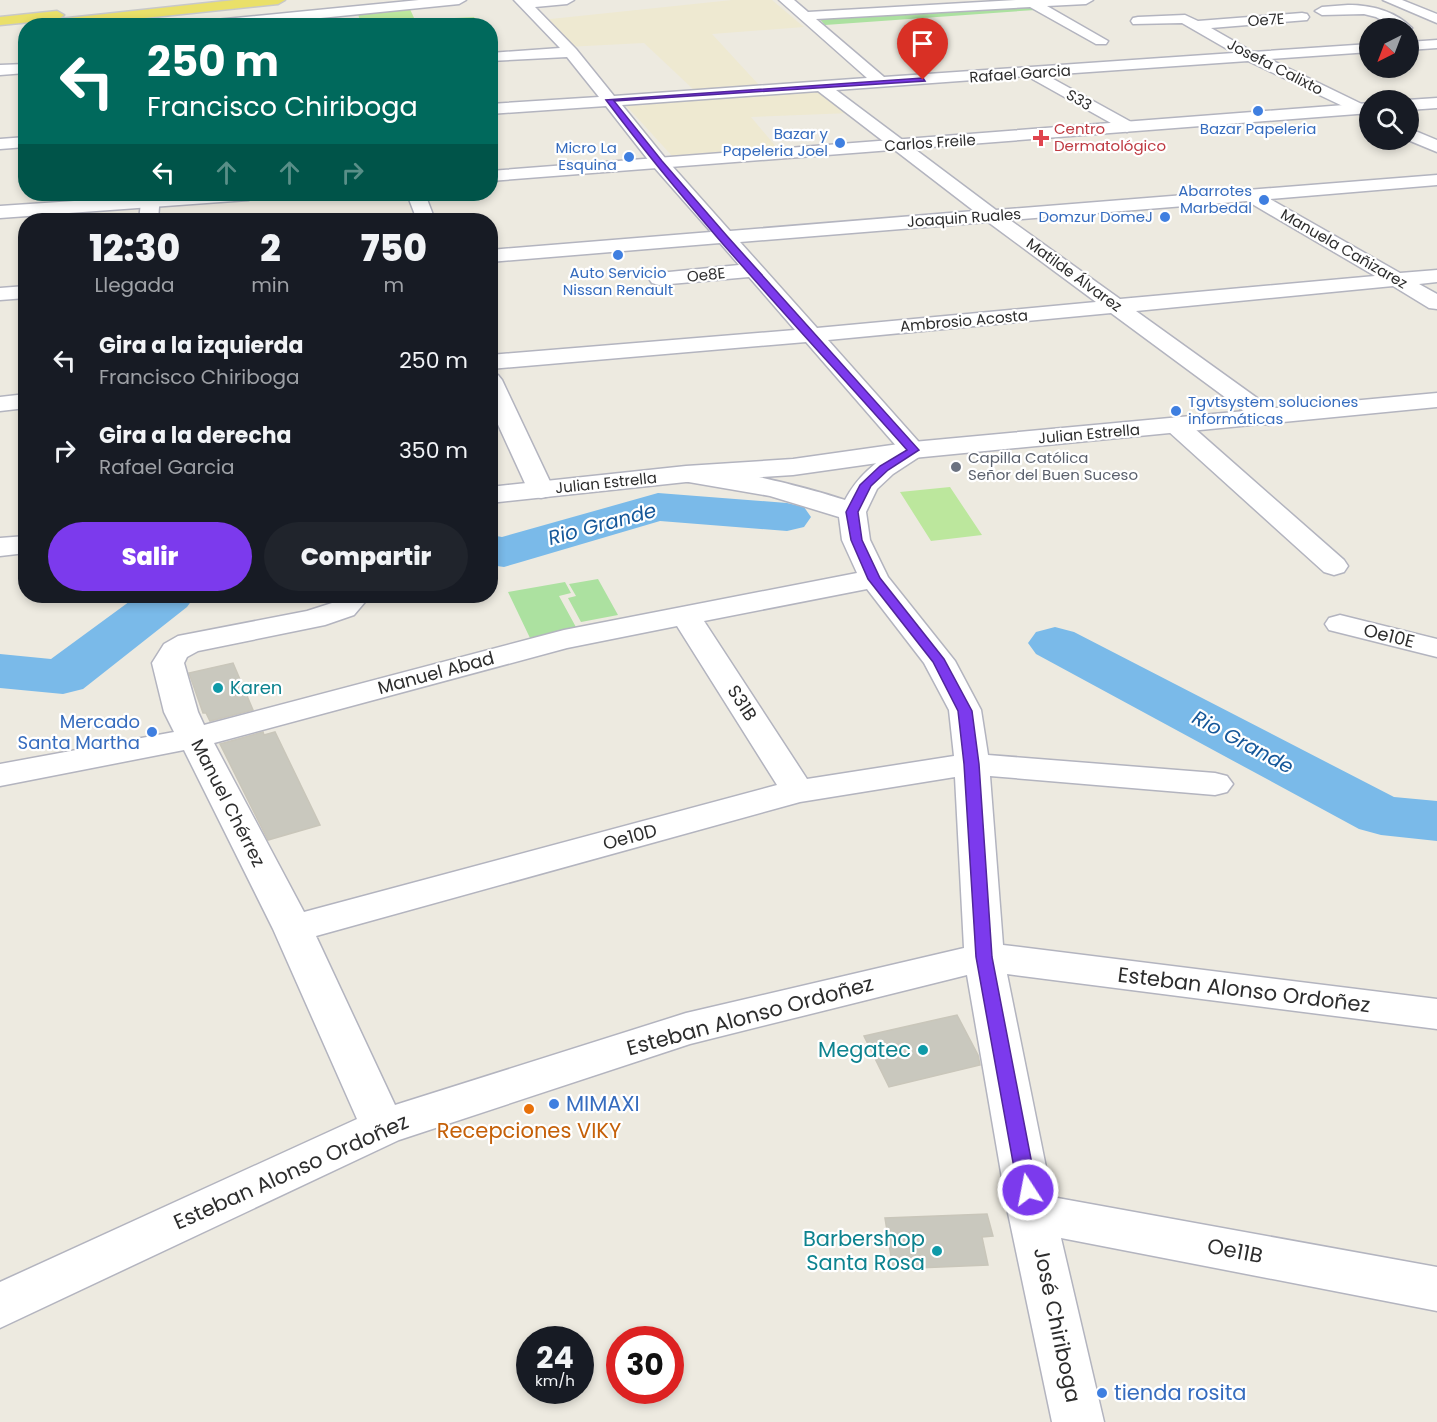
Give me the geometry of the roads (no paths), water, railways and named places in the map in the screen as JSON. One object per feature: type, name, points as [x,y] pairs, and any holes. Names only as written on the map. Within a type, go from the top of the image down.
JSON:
[{"type":"main road","points":[[30,18],[208,0]]},
{"type":"main road","points":[[86,18],[271,1]]},
{"type":"main road","points":[[91,18],[112,15]]},
{"type":"main road","points":[[0,21],[18,19]]},
{"type":"main road","points":[[0,28],[18,26]]},
{"type":"main road","points":[[0,28],[18,27]]},
{"type":"street","points":[[336,18],[459,0]]},
{"type":"street","points":[[523,2],[567,0]]},
{"type":"street","points":[[786,0],[880,82]]},
{"type":"street","points":[[906,0],[922,10]]},
{"type":"street","points":[[804,16],[1086,0]]},
{"type":"street","points":[[1390,0],[1437,19]]},
{"type":"street","points":[[271,1],[273,18]]},
{"type":"street","points":[[523,2],[571,52],[659,162],[724,238],[913,450],[884,468],[866,485],[852,512],[819,499],[783,490],[686,474]]},
{"type":"street","points":[[1030,2],[1101,41]]},
{"type":"street","points":[[1322,11],[1363,8],[1389,18]]},
{"type":"street","points":[[1415,10],[1437,9]]},
{"type":"street","name":"Oe7E","points":[[1138,21],[1188,22],[1302,17]]},
{"type":"street","name":"Josefa Calixto","points":[[1188,22],[1250,56],[1359,107]]},
{"type":"street","points":[[1419,34],[1437,42]]},
{"type":"street","points":[[1419,44],[1437,42]]},
{"type":"street","name":"Rafael Garcia","points":[[498,108],[1359,49]]},
{"type":"street","points":[[498,57],[571,52]]},
{"type":"street","points":[[0,70],[18,69]]},
{"type":"street","name":"S33","points":[[1032,73],[1127,127]]},
{"type":"street","name":"Matilde Álvarez","points":[[823,87],[898,146],[1269,418]]},
{"type":"street","points":[[1419,104],[1437,103]]},
{"type":"street","name":"Carlos Freile","points":[[498,175],[1359,110]]},
{"type":"street","points":[[1419,138],[1437,147]]},
{"type":"street","points":[[0,144],[18,143]]},
{"type":"street","name":"Joaquin Ruales","points":[[498,255],[1437,180]]},
{"type":"street","name":"Manuela Cañizarez","points":[[1250,195],[1437,303]]},
{"type":"street","points":[[0,212],[110,201]]},
{"type":"street","name":"Oe8E","points":[[659,279],[753,270]]},
{"type":"street","name":"Ambrosio Acosta","points":[[498,361],[810,335],[1437,276]]},
{"type":"street","points":[[0,294],[18,293]]},
{"type":"street","points":[[498,397],[541,490]]},
{"type":"street","name":"Julian Estrella","points":[[498,494],[686,474],[793,467],[913,450],[1269,418],[1437,400]]},
{"type":"street","points":[[0,404],[18,402]]},
{"type":"street","points":[[1178,426],[1334,566]]},
{"type":"street","name":"José Chiriboga","points":[[852,512],[856,540],[874,579],[944,671],[965,711],[972,764],[984,957],[1032,1213],[1078,1422]]},
{"type":"street","points":[[0,547],[18,545]]},
{"type":"street","name":"Manuel Abad","points":[[0,775],[194,738],[564,639],[874,579]]},
{"type":"street","name":"Manuel Chérrez","points":[[349,603],[343,609],[314,619],[189,643],[175,651],[168,663],[181,712],[293,929],[383,1127]]},
{"type":"street","name":"S31B","points":[[686,615],[798,791]]},
{"type":"street","name":"Oe10E","points":[[1340,624],[1437,648]]},
{"type":"street","name":"Oe10D","points":[[293,929],[798,791],[972,764],[1215,784]]},
{"type":"street","name":"Esteban Alonso Ordoñez","points":[[0,1306],[383,1127],[686,1029],[984,957],[1437,1014]]},
{"type":"street","name":"Oe11B","points":[[1032,1213],[1437,1289]]},
{"type":"waterway","name":"Rio Grande","points":[[498,551],[504,552],[658,507],[787,517]]},
{"type":"waterway","name":"Rio Grande","points":[[0,671],[63,677],[160,603]]},
{"type":"waterway","name":"Rio Grande","points":[[1055,643],[1381,815],[1437,821]]},
{"type":"place","name":"Bazar Papeleria","points":[[1258,111]]},
{"type":"place","name":"Centro Dermatológico","points":[[1041,138]]},
{"type":"place","name":"Bazar y Papeleria Joel","points":[[840,143]]},
{"type":"place","name":"Micro La Esquina","points":[[629,157]]},
{"type":"place","name":"Abarrotes Marbedal","points":[[1264,200]]},
{"type":"place","name":"Domzur DomeJ","points":[[1165,217]]},
{"type":"place","name":"Auto Servicio Nissan Renault","points":[[618,255]]},
{"type":"place","name":"Tgvtsystem soluciones informáticas","points":[[1176,411]]},
{"type":"place","name":"Capilla Católica Señor del Buen Suceso","points":[[956,467]]},
{"type":"place","name":"Karen","points":[[218,688]]},
{"type":"place","name":"Mercado Santa Martha","points":[[152,732]]},
{"type":"place","name":"Megatec","points":[[923,1050]]},
{"type":"place","name":"MIMAXI","points":[[554,1104]]},
{"type":"place","name":"Recepciones VIKY","points":[[529,1109]]},
{"type":"place","name":"Barbershop Santa Rosa","points":[[937,1251]]},
{"type":"place","name":"tienda rosita","points":[[1102,1393]]}]
